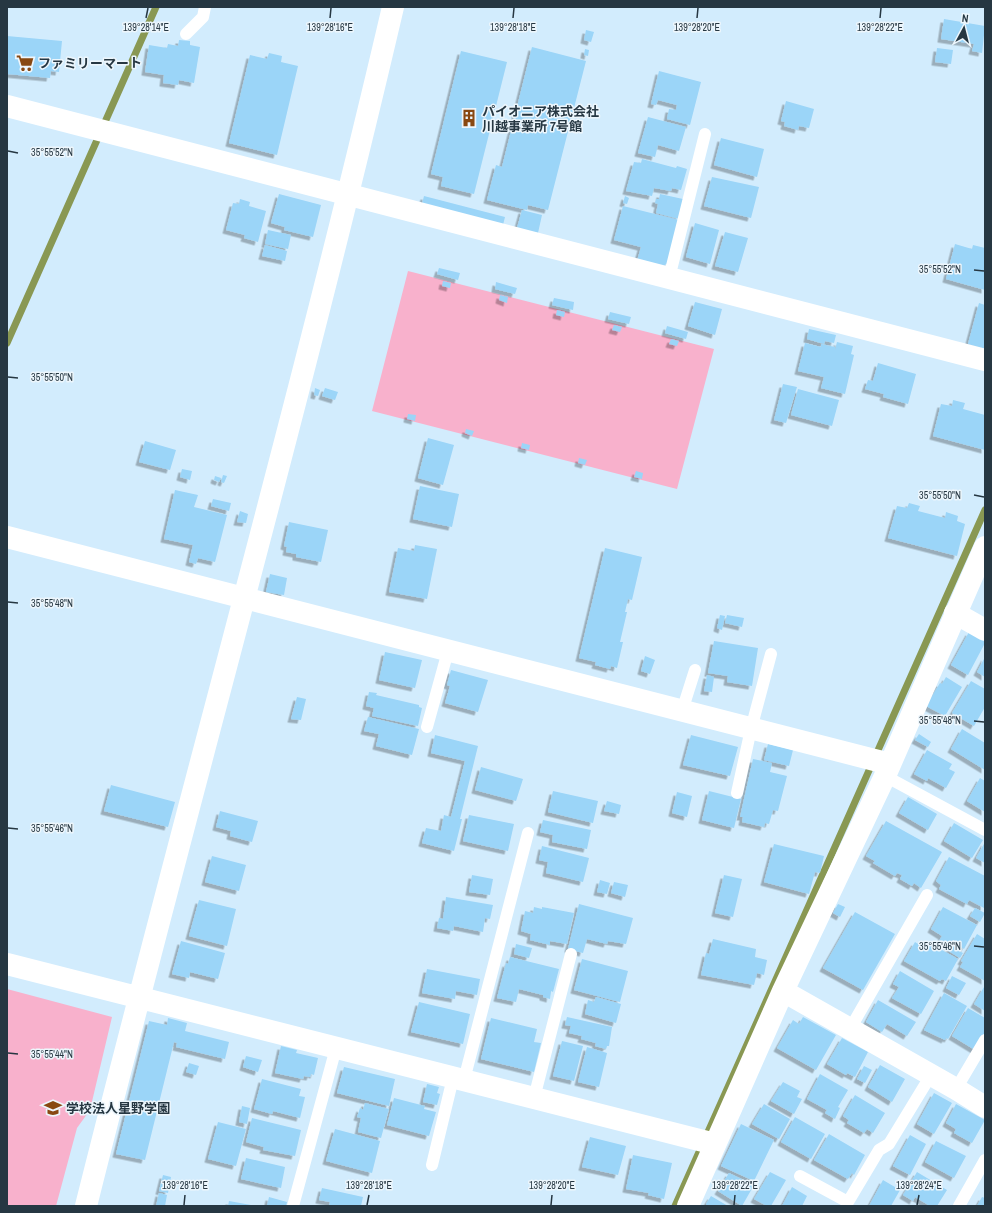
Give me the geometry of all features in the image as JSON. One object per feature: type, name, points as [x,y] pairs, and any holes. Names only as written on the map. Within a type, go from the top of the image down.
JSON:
[{"type":"street","points":[[86,1206],[138,998],[245,599],[348,196],[393,7]]},
{"type":"street","points":[[7,106],[348,196],[985,360]]},
{"type":"street","points":[[7,537],[751,729],[888,770]]},
{"type":"street","points":[[688,1206],[783,991],[888,770],[955,612],[985,547]]},
{"type":"street","points":[[955,612],[985,630]]},
{"type":"street","points":[[7,964],[715,1144]]},
{"type":"street","points":[[783,991],[985,1107]]},
{"type":"lane","points":[[186,34],[203,17],[205,7]]},
{"type":"lane","points":[[669,278],[705,134]]},
{"type":"lane","points":[[427,727],[448,651]]},
{"type":"lane","points":[[737,793],[751,729],[771,654]]},
{"type":"lane","points":[[682,711],[695,670]]},
{"type":"lane","points":[[888,770],[985,830]]},
{"type":"lane","points":[[432,1165],[459,1079],[528,833]]},
{"type":"lane","points":[[850,1029],[927,895]]},
{"type":"lane","points":[[534,1098],[571,954]]},
{"type":"lane","points":[[956,1089],[985,1040]]},
{"type":"lane","points":[[293,1206],[336,1048]]},
{"type":"lane","points":[[800,1176],[848,1202],[879,1150],[889,1144],[931,1075]]},
{"type":"lane","points":[[959,1206],[985,1160]]},
{"type":"shaded area","points":[[408,271],[714,349],[677,489],[372,411]]},
{"type":"shaded area","name":"学校法人星野学園","points":[[7,989],[112,1017],[90,1110],[77,1128],[56,1206],[7,1206]]},
{"type":"building","points":[[944,19],[985,26],[982,53],[972,51],[974,44],[941,39]]},
{"type":"building","points":[[586,30],[594,32],[591,42],[584,40]]},
{"type":"building","points":[[7,36],[62,41],[59,72],[51,71],[50,78],[7,74]]},
{"type":"building","points":[[179,40],[190,41],[190,45],[200,47],[194,83],[179,80],[178,85],[163,83],[164,75],[145,72],[149,45],[167,48],[168,44],[178,46]]},
{"type":"building","points":[[532,47],[586,61],[548,210],[528,205],[527,210],[487,200],[496,165],[502,167]]},
{"type":"building","points":[[937,48],[953,50],[951,64],[935,62]]},
{"type":"building","points":[[585,49],[589,50],[588,56],[584,55]]},
{"type":"building","name":"パイオニア株式会社 川越事業所 7号館","points":[[461,51],[507,62],[474,194],[441,186],[443,177],[431,174]]},
{"type":"building","points":[[269,53],[282,56],[281,62],[298,66],[277,155],[229,143],[250,55],[267,59]]},
{"type":"building","points":[[659,71],[701,82],[690,125],[667,119],[669,109],[676,110],[677,105],[658,100],[656,105],[651,104]]},
{"type":"building","points":[[786,101],[814,109],[809,128],[799,126],[798,130],[784,126],[785,122],[781,121]]},
{"type":"building","points":[[648,117],[686,127],[679,151],[658,145],[655,157],[638,153]]},
{"type":"building","points":[[721,138],[764,149],[757,177],[714,165]]},
{"type":"building","points":[[642,159],[676,168],[677,166],[687,169],[681,190],[672,188],[671,191],[654,188],[652,196],[626,191],[634,162],[641,163]]},
{"type":"building","points":[[712,177],[759,187],[751,218],[704,206]]},
{"type":"building","points":[[279,194],[321,205],[313,237],[284,230],[285,227],[271,223]]},
{"type":"building","points":[[660,194],[683,199],[679,219],[656,213],[658,204],[655,203],[656,199],[659,199]]},
{"type":"building","points":[[424,196],[505,217],[503,225],[422,204]]},
{"type":"building","points":[[625,196],[629,198],[627,204],[623,203]]},
{"type":"building","points":[[240,199],[250,202],[249,206],[266,211],[258,242],[244,238],[245,235],[226,230],[233,203],[239,204]]},
{"type":"building","points":[[623,206],[679,220],[668,263],[661,267],[637,261],[641,247],[614,240]]},
{"type":"building","points":[[522,210],[542,215],[538,233],[517,228]]},
{"type":"building","points":[[695,223],[719,230],[710,264],[686,257]]},
{"type":"building","points":[[268,230],[291,235],[288,249],[265,244]]},
{"type":"building","points":[[725,232],[748,238],[738,272],[715,266]]},
{"type":"building","points":[[955,244],[972,249],[973,245],[985,248],[985,290],[946,279]]},
{"type":"building","points":[[265,245],[287,251],[285,261],[262,256]]},
{"type":"building","points":[[439,268],[460,273],[458,280],[437,274]]},
{"type":"building","points":[[443,281],[451,283],[450,288],[442,286]]},
{"type":"building","points":[[496,282],[517,288],[515,294],[495,289]]},
{"type":"building","points":[[500,295],[508,297],[507,303],[499,300]]},
{"type":"building","points":[[554,298],[574,302],[573,310],[552,305]]},
{"type":"building","points":[[695,302],[722,309],[715,335],[688,326]]},
{"type":"building","points":[[979,303],[985,305],[985,349],[968,344]]},
{"type":"building","points":[[557,310],[565,312],[564,317],[556,315]]},
{"type":"building","points":[[610,312],[631,317],[629,324],[608,319]]},
{"type":"building","points":[[614,325],[622,327],[620,332],[612,330]]},
{"type":"building","points":[[667,326],[688,332],[686,339],[665,333]]},
{"type":"building","points":[[809,329],[836,335],[834,343],[825,341],[824,344],[807,339]]},
{"type":"building","points":[[671,339],[679,341],[677,346],[669,344]]},
{"type":"building","points":[[837,342],[853,346],[851,354],[854,355],[845,394],[821,388],[824,377],[798,371],[805,343],[821,347],[821,344],[835,347],[835,350]]},
{"type":"building","points":[[878,363],[916,374],[908,404],[883,397],[884,394],[865,389],[868,380],[873,381]]},
{"type":"building","points":[[783,384],[797,387],[786,423],[774,420]]},
{"type":"building","points":[[315,388],[320,390],[318,396],[314,395]]},
{"type":"building","points":[[325,388],[338,392],[335,400],[322,396]]},
{"type":"building","points":[[798,389],[839,400],[832,426],[791,415]]},
{"type":"building","points":[[953,400],[965,403],[963,409],[985,415],[985,450],[933,436],[941,404],[952,406]]},
{"type":"building","points":[[408,414],[416,415],[415,421],[407,419]]},
{"type":"building","points":[[466,429],[474,431],[472,436],[465,433]]},
{"type":"building","points":[[428,438],[454,445],[443,485],[418,478]]},
{"type":"building","points":[[145,441],[176,450],[170,470],[139,462]]},
{"type":"building","points":[[522,443],[530,445],[529,450],[521,448]]},
{"type":"building","points":[[579,458],[587,460],[585,465],[578,463]]},
{"type":"building","points":[[182,469],[192,471],[190,480],[180,477]]},
{"type":"building","points":[[636,471],[643,473],[642,479],[634,477]]},
{"type":"building","points":[[223,475],[227,476],[224,483],[221,482]]},
{"type":"building","points":[[215,476],[221,478],[219,482],[214,480]]},
{"type":"building","points":[[420,486],[459,494],[452,527],[413,519]]},
{"type":"building","points":[[175,490],[198,495],[194,507],[227,515],[215,562],[198,558],[196,564],[189,562],[193,545],[164,539]]},
{"type":"building","points":[[213,499],[231,503],[229,511],[211,506]]},
{"type":"building","points":[[909,503],[920,506],[918,511],[945,518],[946,512],[958,516],[957,521],[965,524],[957,556],[888,538],[897,506],[907,508]]},
{"type":"building","points":[[240,511],[248,514],[246,523],[237,522]]},
{"type":"building","points":[[289,522],[328,530],[321,562],[296,557],[296,554],[286,552],[287,547],[284,546]]},
{"type":"building","points":[[415,545],[437,549],[427,599],[389,592],[398,548],[414,551]]},
{"type":"building","points":[[605,548],[642,557],[632,600],[628,599],[625,612],[627,612],[620,642],[623,642],[617,668],[611,666],[610,669],[595,665],[596,662],[579,658]]},
{"type":"building","points":[[270,574],[287,578],[284,595],[266,592]]},
{"type":"building","points":[[720,615],[725,616],[722,630],[717,628]]},
{"type":"building","points":[[727,615],[744,618],[742,627],[725,623]]},
{"type":"building","points":[[969,632],[985,641],[985,643],[968,675],[951,665]]},
{"type":"building","points":[[714,641],[758,648],[752,686],[727,682],[728,676],[708,673]]},
{"type":"building","points":[[385,652],[422,660],[415,688],[379,680]]},
{"type":"building","points":[[645,656],[655,660],[650,674],[641,671]]},
{"type":"building","points":[[985,657],[985,677],[977,672]]},
{"type":"building","points":[[451,670],[488,680],[478,712],[445,703],[450,686],[447,685]]},
{"type":"building","points":[[707,675],[714,677],[712,692],[704,691]]},
{"type":"building","points":[[946,677],[962,687],[945,716],[926,706],[940,683],[942,684]]},
{"type":"building","points":[[971,681],[985,689],[985,707],[974,726],[952,713]]},
{"type":"building","points":[[369,692],[419,705],[419,707],[422,708],[418,726],[372,716],[374,708],[366,706]]},
{"type":"building","points":[[297,697],[306,699],[301,720],[291,719]]},
{"type":"building","points":[[368,717],[419,729],[412,755],[376,746],[379,734],[364,731]]},
{"type":"building","points":[[962,729],[985,743],[985,770],[951,749]]},
{"type":"building","points":[[919,734],[931,742],[928,747],[915,740]]},
{"type":"building","points":[[435,735],[478,746],[460,819],[462,819],[454,851],[422,843],[426,828],[441,831],[444,815],[451,817],[465,761],[431,753]]},
{"type":"building","points":[[691,735],[738,747],[730,776],[683,765]]},
{"type":"building","points":[[768,744],[793,750],[789,766],[764,760]]},
{"type":"building","points":[[927,750],[952,764],[949,769],[955,772],[946,788],[928,778],[927,781],[914,774]]},
{"type":"building","points":[[753,759],[772,763],[770,772],[787,776],[778,811],[773,810],[769,824],[765,823],[764,827],[742,822],[743,817],[740,817]]},
{"type":"building","points":[[481,767],[523,779],[516,801],[475,790]]},
{"type":"building","points":[[980,778],[985,781],[985,812],[967,801]]},
{"type":"building","points":[[111,785],[175,802],[168,827],[104,811]]},
{"type":"building","points":[[553,791],[598,801],[593,823],[548,812]]},
{"type":"building","points":[[709,791],[741,799],[734,828],[702,820]]},
{"type":"building","points":[[677,792],[692,796],[687,817],[672,813]]},
{"type":"building","points":[[908,797],[937,814],[928,830],[899,813]]},
{"type":"building","points":[[607,801],[621,805],[619,814],[604,811]]},
{"type":"building","points":[[220,811],[258,821],[252,842],[230,836],[231,831],[216,827]]},
{"type":"building","points":[[469,815],[514,824],[508,851],[463,841]]},
{"type":"building","points":[[543,820],[591,830],[587,849],[552,842],[553,835],[540,832]]},
{"type":"building","points":[[886,821],[942,852],[921,888],[914,883],[912,886],[900,879],[902,875],[897,873],[895,876],[873,863],[875,861],[866,856]]},
{"type":"building","points":[[954,823],[983,840],[972,858],[944,841]]},
{"type":"building","points":[[985,842],[985,863],[976,858]]},
{"type":"building","points":[[774,844],[824,856],[820,873],[815,872],[809,894],[764,882]]},
{"type":"building","points":[[542,846],[589,858],[583,882],[546,873],[548,862],[539,860]]},
{"type":"building","points":[[212,856],[246,865],[239,891],[205,882]]},
{"type":"building","points":[[949,857],[985,876],[984,908],[969,900],[967,904],[939,889],[941,885],[936,881]]},
{"type":"building","points":[[472,875],[493,879],[490,895],[469,892]]},
{"type":"building","points":[[724,875],[742,879],[733,917],[715,913]]},
{"type":"building","points":[[600,880],[610,883],[607,894],[597,892]]},
{"type":"building","points":[[614,882],[628,885],[625,897],[611,893]]},
{"type":"building","points":[[446,897],[493,905],[490,919],[485,918],[483,932],[454,926],[453,931],[437,928],[439,918],[443,919]]},
{"type":"building","points":[[199,900],[236,909],[227,946],[189,936]]},
{"type":"building","points":[[579,904],[633,918],[626,944],[608,941],[607,944],[587,939],[583,953],[568,949]]},
{"type":"building","points":[[838,904],[845,907],[840,917],[833,913]]},
{"type":"building","points":[[534,907],[574,913],[567,944],[550,941],[550,945],[530,940],[531,934],[521,931],[525,911],[533,913]]},
{"type":"building","points":[[943,907],[977,925],[964,949],[961,947],[959,951],[963,953],[960,958],[947,950],[949,947],[939,941],[942,936],[931,929]]},
{"type":"building","points":[[975,908],[985,913],[980,922],[970,916]]},
{"type":"building","points":[[855,912],[895,934],[863,990],[823,968]]},
{"type":"building","points":[[977,934],[985,939],[985,981],[960,967],[963,962],[961,961]]},
{"type":"building","points":[[713,939],[756,949],[755,957],[767,960],[764,975],[757,973],[754,985],[701,975],[706,953],[709,954]]},
{"type":"building","points":[[181,941],[225,953],[218,979],[190,972],[189,978],[172,974]]},
{"type":"building","points":[[926,941],[958,959],[946,981],[942,979],[940,981],[904,961],[915,942],[923,947]]},
{"type":"building","points":[[516,944],[532,948],[529,958],[514,954]]},
{"type":"building","points":[[510,957],[559,969],[553,992],[551,991],[550,999],[543,997],[543,995],[519,989],[516,1002],[497,998],[506,963],[508,964]]},
{"type":"building","points":[[582,959],[628,971],[620,1002],[574,990]]},
{"type":"building","points":[[427,969],[480,979],[477,995],[456,991],[455,999],[422,993]]},
{"type":"building","points":[[900,971],[934,991],[921,1014],[892,998],[899,987],[893,984]]},
{"type":"building","points":[[952,976],[966,983],[959,995],[946,988]]},
{"type":"building","points":[[984,987],[985,988],[985,1011],[974,1004]]},
{"type":"building","points":[[944,993],[967,1006],[948,1039],[946,1038],[945,1040],[924,1030]]},
{"type":"building","points":[[596,997],[621,1004],[616,1023],[585,1014],[588,1000],[594,1002]]},
{"type":"building","points":[[878,1000],[916,1022],[907,1036],[887,1024],[882,1032],[866,1022]]},
{"type":"building","points":[[419,1002],[470,1014],[463,1044],[411,1032]]},
{"type":"building","points":[[968,1008],[985,1018],[985,1032],[975,1050],[952,1036]]},
{"type":"building","points":[[567,1017],[612,1027],[609,1046],[607,1046],[606,1049],[595,1046],[596,1043],[581,1039],[582,1036],[569,1033],[571,1026],[565,1025]]},
{"type":"building","points":[[803,1017],[836,1035],[816,1070],[777,1048],[793,1020],[799,1024]]},
{"type":"building","points":[[168,1018],[187,1023],[185,1031],[229,1042],[225,1059],[176,1047],[177,1043],[174,1042],[145,1160],[116,1154],[149,1021],[167,1025]]},
{"type":"building","points":[[491,1018],[537,1029],[534,1042],[541,1043],[534,1072],[481,1059]]},
{"type":"building","points":[[842,1038],[868,1052],[855,1077],[847,1073],[846,1075],[827,1064]]},
{"type":"building","points":[[562,1041],[583,1046],[574,1081],[553,1076]]},
{"type":"building","points":[[281,1046],[297,1050],[296,1053],[318,1058],[314,1075],[311,1074],[310,1077],[304,1076],[303,1079],[275,1073]]},
{"type":"building","points":[[587,1047],[607,1053],[599,1087],[578,1082]]},
{"type":"building","points":[[246,1056],[262,1060],[258,1072],[243,1067]]},
{"type":"building","points":[[189,1063],[199,1066],[196,1075],[186,1072]]},
{"type":"building","points":[[880,1065],[905,1079],[892,1102],[868,1087]]},
{"type":"building","points":[[864,1066],[872,1070],[865,1083],[857,1079]]},
{"type":"building","points":[[344,1067],[395,1079],[389,1106],[337,1093]]},
{"type":"building","points":[[820,1074],[848,1090],[838,1107],[840,1108],[835,1119],[825,1113],[827,1110],[807,1099]]},
{"type":"building","points":[[262,1079],[301,1089],[299,1096],[305,1097],[300,1118],[273,1111],[272,1114],[254,1109]]},
{"type":"building","points":[[783,1082],[800,1091],[797,1097],[802,1099],[794,1114],[771,1101]]},
{"type":"building","points":[[427,1084],[439,1087],[437,1093],[440,1094],[437,1105],[423,1102]]},
{"type":"building","points":[[934,1093],[952,1103],[934,1134],[917,1124]]},
{"type":"building","points":[[855,1095],[885,1113],[873,1133],[867,1129],[864,1133],[847,1123],[849,1120],[843,1116]]},
{"type":"building","points":[[394,1098],[425,1106],[424,1109],[436,1112],[429,1136],[387,1125]]},
{"type":"building","points":[[365,1103],[389,1109],[381,1138],[358,1132],[361,1118],[357,1117],[360,1108],[363,1110]]},
{"type":"building","points":[[764,1104],[790,1119],[779,1139],[752,1124]]},
{"type":"building","points":[[956,1104],[985,1120],[972,1143],[954,1133],[956,1129],[946,1123]]},
{"type":"building","points":[[242,1106],[250,1108],[247,1124],[239,1122]]},
{"type":"building","points":[[795,1117],[825,1134],[811,1159],[781,1142]]},
{"type":"building","points":[[252,1118],[301,1130],[295,1156],[263,1150],[264,1147],[246,1142]]},
{"type":"building","points":[[218,1122],[246,1129],[236,1166],[208,1159]]},
{"type":"building","points":[[741,1124],[774,1140],[754,1181],[721,1166]]},
{"type":"building","points":[[335,1129],[380,1141],[372,1173],[326,1161]]},
{"type":"building","points":[[829,1134],[865,1155],[854,1175],[852,1173],[848,1179],[814,1160]]},
{"type":"building","points":[[910,1135],[926,1144],[910,1175],[893,1166]]},
{"type":"building","points":[[590,1137],[626,1146],[618,1175],[582,1167]]},
{"type":"building","points":[[936,1141],[966,1156],[954,1178],[925,1162]]},
{"type":"building","points":[[633,1155],[672,1163],[664,1199],[648,1195],[649,1193],[626,1189]]},
{"type":"building","points":[[246,1158],[285,1167],[281,1188],[241,1179]]},
{"type":"building","points":[[770,1172],[786,1180],[771,1206],[767,1206],[754,1199]]},
{"type":"building","points":[[917,1172],[947,1190],[937,1206],[930,1206],[915,1197],[913,1201],[903,1195]]},
{"type":"building","points":[[729,1173],[754,1185],[742,1206],[718,1191]]},
{"type":"building","points":[[163,1175],[171,1177],[168,1193],[159,1191]]},
{"type":"building","points":[[883,1180],[900,1190],[891,1206],[869,1206]]},
{"type":"building","points":[[792,1187],[807,1196],[802,1206],[782,1206]]},
{"type":"building","points":[[322,1188],[363,1197],[361,1206],[329,1206],[330,1202],[319,1200]]},
{"type":"building","points":[[159,1193],[167,1195],[165,1206],[156,1206]]},
{"type":"building","points":[[711,1196],[728,1206],[707,1206],[706,1204]]},
{"type":"building","points":[[269,1197],[287,1202],[286,1206],[267,1206]]},
{"type":"building","points":[[982,1197],[985,1198],[985,1206],[977,1206]]},
{"type":"building","points":[[229,1201],[251,1205],[251,1206],[228,1206]]},
{"type":"waterway","points":[[7,343],[156,7]]},
{"type":"waterway","points":[[675,1206],[985,510]]},
{"type":"place","name":"ファミリーマート","points":[[25,63]]},
{"type":"place","name":"パイオニア株式会社 川越事業所 7号館","points":[[469,118]]},
{"type":"place","name":"学校法人星野学園","points":[[53,1108]]}]
